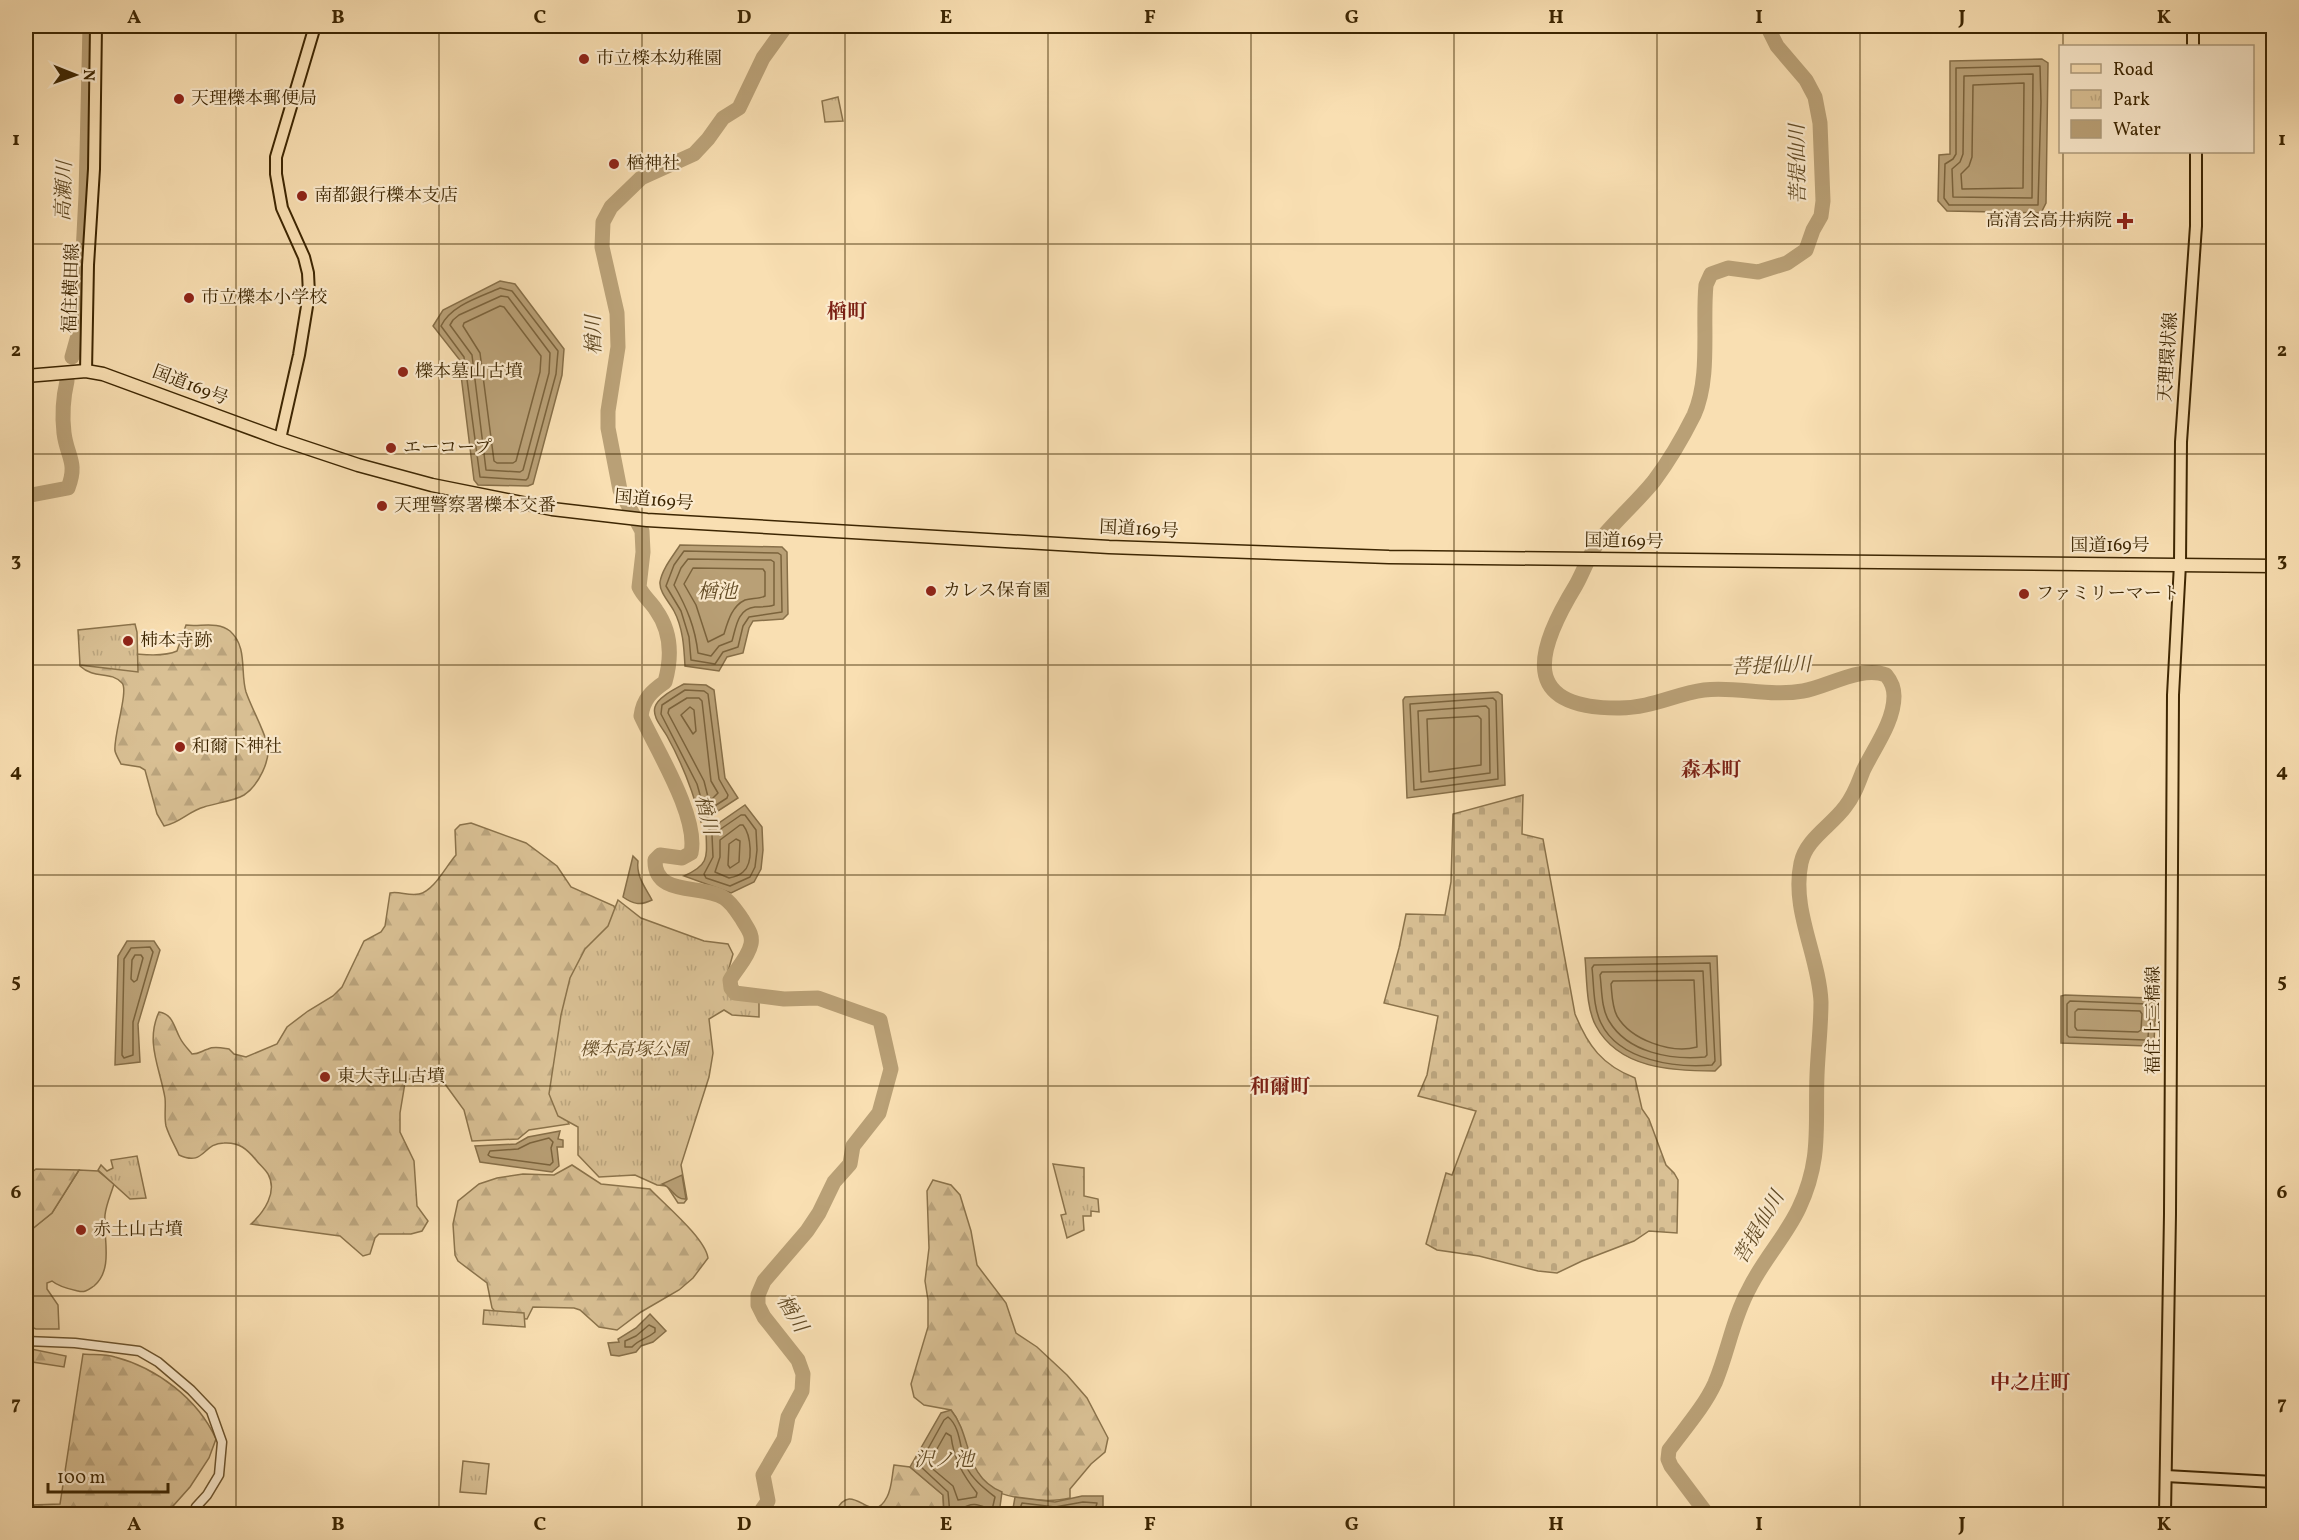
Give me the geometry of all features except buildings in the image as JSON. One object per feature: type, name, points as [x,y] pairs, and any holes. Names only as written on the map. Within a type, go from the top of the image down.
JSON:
[{"type":"highway","name":"国道169号","points":[[26,376],[86,371],[140,386],[280,439],[371,469],[468,493],[552,509],[647,520],[1109,547],[1400,557],[2274,566]]},
{"type":"main road","name":"福住横田線","points":[[86,371],[88,265],[94,169],[96,26]]},
{"type":"main road","points":[[280,439],[299,355],[309,294],[308,273],[304,257],[282,208],[278,191],[276,157],[315,26]]},
{"type":"main road","points":[[2193,26],[2193,45]]},
{"type":"main road","name":"天理環状線","points":[[2180,564],[2181,442],[2196,226],[2196,153]]},
{"type":"main road","name":"福住上三橋線","points":[[2165,1515],[2173,695],[2180,564]]},
{"type":"main road","points":[[2166,1476],[2274,1482]]},
{"type":"street","points":[[26,1341],[86,1344],[139,1352],[158,1362],[192,1390],[212,1411],[222,1442],[219,1475],[207,1495],[196,1507]]},
{"type":"green space","points":[[838,97],[843,121],[825,122],[822,101]]},
{"type":"green space","points":[[135,624],[138,672],[80,665],[78,630]]},
{"type":"green space","points":[[186,625],[220,626],[236,637],[241,652],[246,692],[268,749],[263,772],[244,795],[199,809],[164,826],[157,814],[145,770],[121,764],[115,751],[124,687],[117,679],[91,673],[80,666],[81,645],[144,655],[168,654],[177,651]]},
{"type":"green space","points":[[1523,795],[1522,834],[1543,839],[1575,1014],[1585,1036],[1598,1053],[1614,1067],[1635,1078],[1642,1109],[1649,1119],[1666,1165],[1678,1180],[1677,1233],[1649,1231],[1634,1241],[1557,1273],[1538,1271],[1479,1256],[1437,1250],[1426,1244],[1446,1173],[1452,1175],[1476,1111],[1418,1096],[1427,1075],[1438,1016],[1384,1003],[1406,914],[1445,915],[1451,882],[1453,814]]},
{"type":"green space","points":[[471,823],[526,843],[557,866],[571,887],[614,906],[621,930],[559,1102],[569,1124],[529,1130],[518,1139],[472,1141],[464,1110],[445,1084],[421,1078],[409,1079],[405,1083],[400,1113],[400,1132],[414,1161],[417,1206],[428,1221],[422,1231],[411,1234],[379,1234],[375,1238],[370,1254],[363,1256],[340,1236],[251,1224],[265,1208],[271,1188],[268,1174],[253,1156],[238,1145],[224,1143],[211,1147],[199,1156],[187,1158],[179,1155],[169,1133],[165,1123],[165,1098],[153,1044],[155,1023],[159,1012],[170,1018],[181,1040],[192,1054],[218,1048],[229,1049],[234,1054],[246,1057],[277,1044],[287,1027],[333,996],[342,987],[364,941],[381,932],[385,926],[390,893],[419,894],[430,888],[456,855],[455,830],[460,825]]},
{"type":"green space","name":"櫟本高塚公園","points":[[618,900],[641,918],[704,941],[728,944],[733,954],[725,982],[735,999],[759,1001],[759,1017],[732,1015],[724,1010],[709,1019],[713,1053],[709,1077],[681,1165],[687,1199],[684,1203],[678,1203],[667,1186],[657,1185],[635,1175],[599,1177],[578,1155],[578,1127],[558,1116],[549,1094],[561,1015],[570,978],[585,949],[608,926]]},
{"type":"green space","points":[[137,1156],[146,1198],[130,1199],[98,1170],[101,1165],[107,1171],[113,1168],[111,1160]]},
{"type":"green space","points":[[1053,1164],[1084,1168],[1084,1196],[1098,1199],[1099,1212],[1091,1211],[1091,1216],[1083,1216],[1084,1230],[1067,1238],[1061,1215],[1066,1214]]},
{"type":"green space","points":[[572,1165],[601,1184],[650,1189],[700,1241],[708,1258],[693,1278],[679,1290],[641,1312],[617,1330],[599,1327],[580,1310],[574,1308],[533,1307],[527,1319],[500,1317],[492,1308],[487,1283],[458,1261],[455,1255],[453,1224],[458,1201],[479,1184],[497,1178],[523,1174],[554,1175]]},
{"type":"green space","points":[[36,1169],[79,1170],[52,1213],[26,1234],[26,1177]]},
{"type":"green space","points":[[79,1170],[98,1171],[114,1184],[105,1215],[106,1262],[104,1271],[94,1286],[85,1291],[64,1288],[52,1281],[47,1283],[47,1289],[58,1305],[59,1329],[36,1329],[26,1325],[26,1234],[52,1213]]},
{"type":"green space","points":[[933,1180],[951,1185],[960,1195],[971,1231],[977,1265],[1006,1303],[1016,1333],[1037,1347],[1067,1375],[1087,1398],[1108,1438],[1105,1452],[1091,1464],[1070,1489],[1070,1498],[1051,1500],[1017,1498],[989,1487],[972,1465],[962,1430],[951,1410],[924,1405],[914,1397],[911,1384],[928,1327],[925,1281],[929,1248],[927,1191]]},
{"type":"green space","points":[[484,1310],[524,1313],[525,1327],[483,1324]]},
{"type":"green space","points":[[26,1348],[66,1356],[64,1367],[26,1361]]},
{"type":"green space","points":[[83,1354],[111,1356],[131,1362],[161,1377],[187,1398],[208,1424],[216,1439],[209,1458],[190,1487],[173,1506],[153,1514],[43,1514],[33,1505],[60,1504]]},
{"type":"green space","points":[[463,1461],[489,1464],[486,1494],[460,1492]]},
{"type":"green space","points":[[894,1465],[910,1467],[943,1495],[944,1514],[838,1514],[836,1511],[842,1502],[849,1499],[868,1507],[875,1508],[881,1505],[890,1490]]},
{"type":"water","points":[[2042,59],[2048,63],[2046,203],[2041,213],[1947,211],[1938,201],[1939,155],[1950,154],[1950,61]]},
{"type":"water","points":[[500,281],[515,284],[564,349],[562,375],[533,484],[528,486],[478,485],[474,480],[459,359],[433,326],[443,310]]},
{"type":"water","name":"楢池","points":[[680,545],[782,547],[787,552],[788,614],[783,619],[753,621],[743,653],[727,657],[719,671],[685,666],[679,624],[661,590],[660,582],[663,572]]},
{"type":"water","points":[[684,684],[706,685],[714,690],[725,778],[738,798],[701,822],[691,788],[654,711],[660,700]]},
{"type":"water","points":[[1498,692],[1502,695],[1505,785],[1407,798],[1403,700],[1405,697]]},
{"type":"water","points":[[745,805],[762,827],[761,869],[754,882],[731,893],[684,876],[698,868],[705,860],[706,832]]},
{"type":"water","points":[[633,856],[638,861],[640,877],[652,900],[640,904],[623,897]]},
{"type":"water","points":[[127,941],[154,941],[160,950],[138,1024],[140,1062],[115,1065],[118,956]]},
{"type":"water","points":[[1717,956],[1721,1065],[1715,1071],[1682,1070],[1648,1065],[1618,1051],[1596,1026],[1589,1002],[1585,958]]},
{"type":"water","points":[[2061,996],[2151,998],[2156,1003],[2154,1042],[2148,1046],[2061,1043]]},
{"type":"water","points":[[560,1131],[558,1139],[563,1140],[563,1147],[557,1147],[559,1166],[552,1172],[480,1162],[475,1146],[516,1144],[528,1137]]},
{"type":"water","points":[[682,1175],[686,1199],[679,1198],[662,1184]]},
{"type":"water","points":[[650,1314],[666,1331],[653,1342],[641,1346],[636,1352],[619,1356],[611,1355],[608,1343],[619,1342],[618,1339],[636,1328]]},
{"type":"water","name":"沢ノ池","points":[[951,1410],[963,1432],[970,1455],[981,1476],[1002,1492],[999,1514],[985,1514],[982,1511],[944,1514],[943,1495],[910,1467],[941,1413]]},
{"type":"water","name":"沢ノ池","points":[[1082,1496],[1103,1496],[1103,1508],[1098,1514],[1012,1514],[1015,1497],[1055,1502]]},
{"type":"waterway","name":"高瀬川","points":[[72,357],[79,332],[86,195],[90,26]]},
{"type":"waterway","name":"楢川","points":[[759,1514],[768,1501],[763,1475],[784,1439],[788,1417],[802,1391],[803,1374],[798,1360],[764,1317],[758,1305],[758,1295],[764,1281],[807,1231],[819,1213],[834,1182],[850,1164],[853,1146],[879,1113],[891,1069],[880,1020],[818,998],[784,999],[735,993],[731,988],[730,980],[747,954],[751,940],[742,919],[724,898],[704,891],[671,885],[662,880],[657,872],[655,860],[660,855],[682,858],[691,853],[692,838],[689,821],[675,783],[641,716],[649,696],[665,682],[669,663],[669,644],[661,618],[639,587],[643,552],[642,531],[620,490],[608,428],[608,411],[618,347],[617,313],[602,247],[603,222],[611,207],[641,178],[694,154],[723,118],[739,108],[763,58],[786,26]]},
{"type":"waterway","name":"菩提仙川","points":[[1707,1514],[1671,1466],[1668,1459],[1669,1450],[1711,1392],[1743,1300],[1799,1208],[1814,1158],[1821,1002],[1816,967],[1802,916],[1799,881],[1801,863],[1808,847],[1839,814],[1853,794],[1891,715],[1893,690],[1886,675],[1866,673],[1791,693],[1728,689],[1704,690],[1642,706],[1620,708],[1587,706],[1564,698],[1551,686],[1545,671],[1546,652],[1552,631],[1592,551],[1654,481],[1676,449],[1694,415],[1704,368],[1706,285],[1711,274],[1728,268],[1758,272],[1787,263],[1806,250],[1821,216],[1823,201],[1820,123],[1815,97],[1806,80],[1777,46],[1767,26]]},
{"type":"waterway","name":"高瀬川","points":[[26,496],[68,488],[72,466],[65,441],[63,420],[67,381]]},
{"type":"place","name":"市立檪本幼稚園","points":[[584,59]]},
{"type":"place","name":"天理櫟本郵便局","points":[[179,99]]},
{"type":"place","name":"楢神社","points":[[614,164]]},
{"type":"place","name":"南都銀行櫟本支店","points":[[302,196]]},
{"type":"place","name":"高清会高井病院","points":[[2125,221]]},
{"type":"place","name":"市立櫟本小学校","points":[[189,298]]},
{"type":"place","name":"櫟本墓山古墳","points":[[403,372]]},
{"type":"place","name":"エーコープ","points":[[391,448]]},
{"type":"place","name":"天理警察署櫟本交番","points":[[382,506]]},
{"type":"place","name":"カレス保育園","points":[[931,591]]},
{"type":"place","name":"ファミリーマート","points":[[2024,594]]},
{"type":"place","name":"柿本寺跡","points":[[128,641]]},
{"type":"place","name":"和爾下神社","points":[[180,747]]},
{"type":"place","name":"東大寺山古墳","points":[[325,1077]]},
{"type":"place","name":"赤土山古墳","points":[[81,1230]]},
{"type":"district","name":"楢町","points":[[847,313]]},
{"type":"district","name":"森本町","points":[[1711,771]]},
{"type":"district","name":"和爾町","points":[[1280,1088]]},
{"type":"district","name":"中之庄町","points":[[2030,1384]]}]
